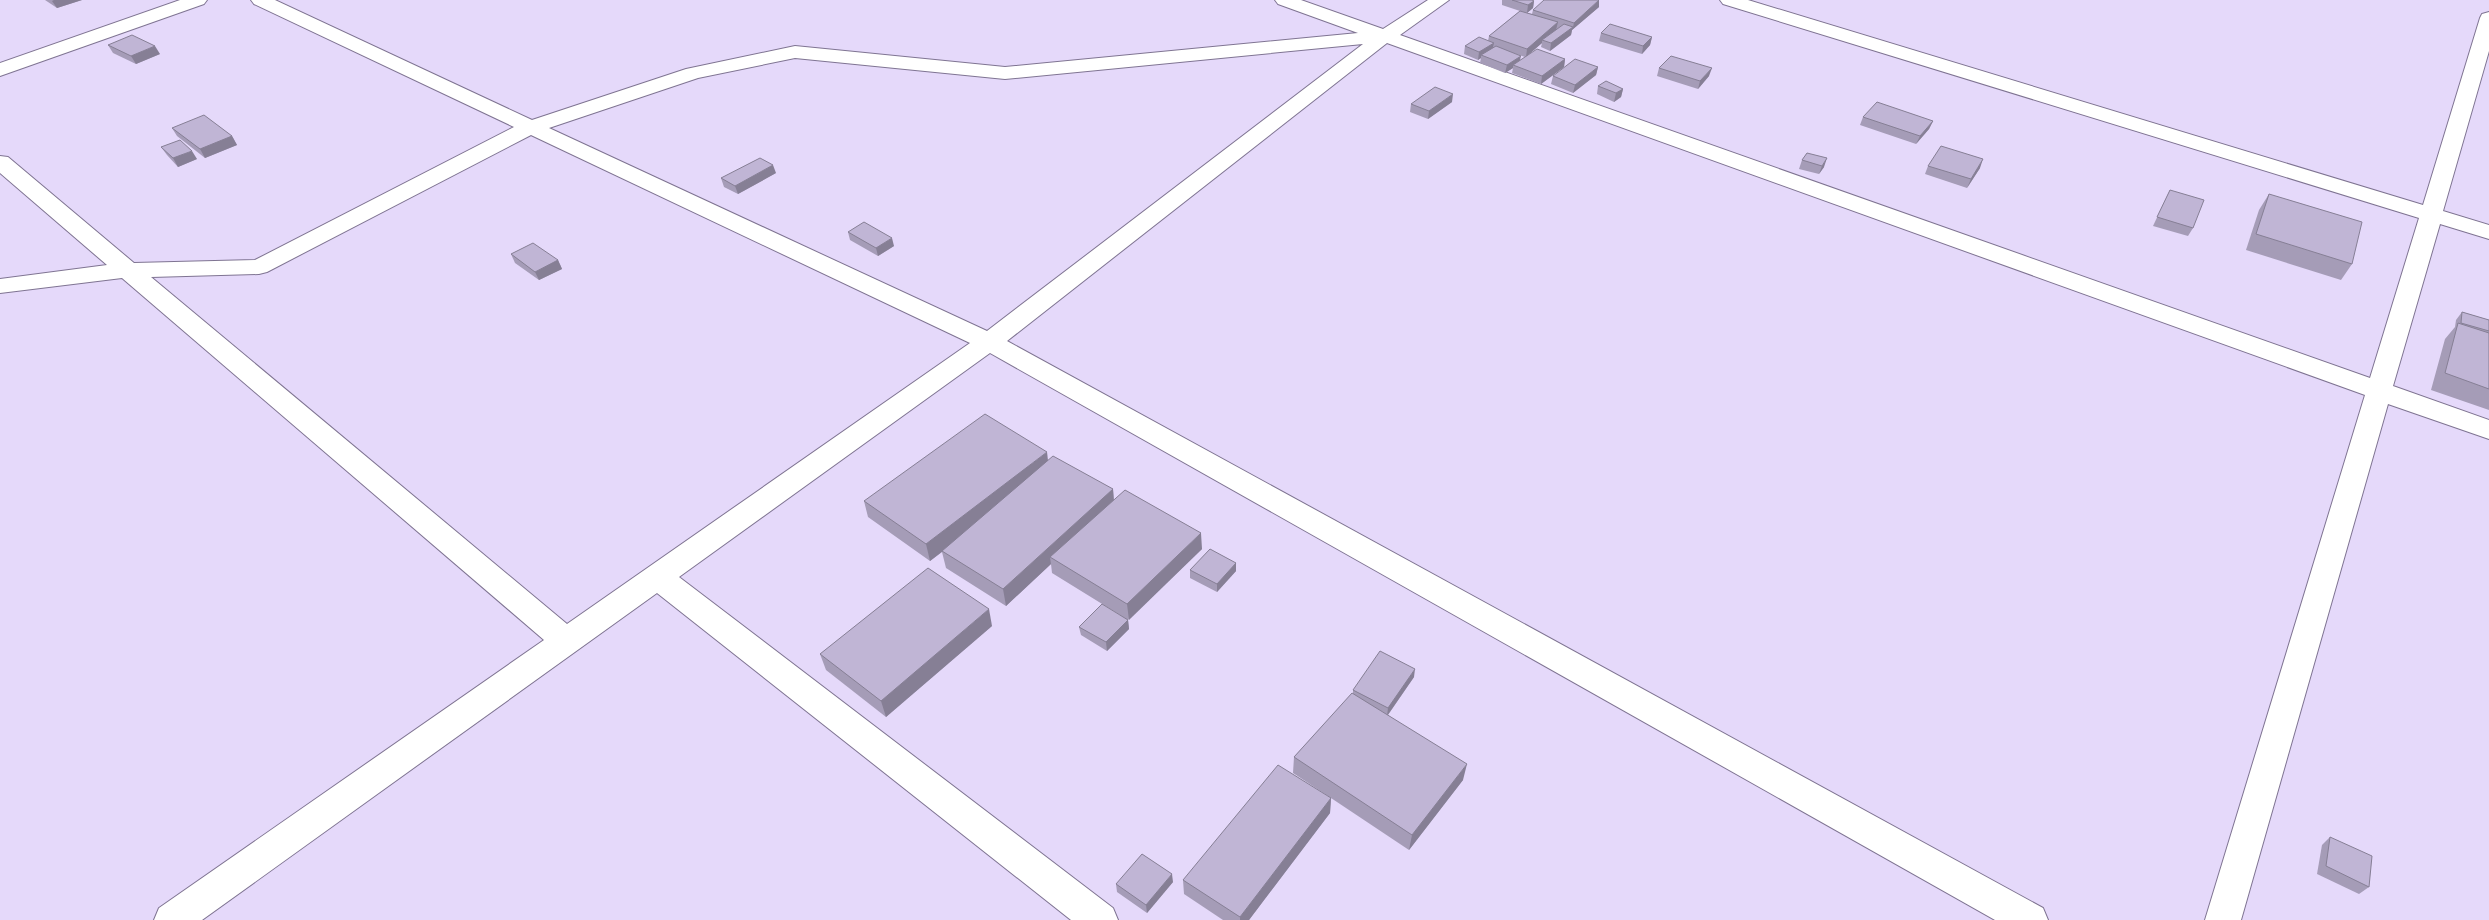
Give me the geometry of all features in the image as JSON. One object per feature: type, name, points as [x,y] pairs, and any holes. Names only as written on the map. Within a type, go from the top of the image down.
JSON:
[{"type":"street","points":[[0,70],[198,0]]},
{"type":"street","points":[[260,0],[989,342],[2030,920]]},
{"type":"street","points":[[1284,0],[2489,430]]},
{"type":"street","points":[[172,920],[989,342],[1385,36],[1440,0]]},
{"type":"street","points":[[1729,0],[2489,232]]},
{"type":"street","points":[[2223,920],[2431,214],[2480,83],[2489,18]]},
{"type":"street","points":[[0,286],[127,270],[259,267],[530,127],[693,73],[795,52],[1005,73],[1385,36]]},
{"type":"street","points":[[0,162],[566,641]]},
{"type":"street","points":[[656,577],[1100,920]]},
{"type":"building","points":[[1512,0],[1532,0],[1534,1],[1528,5]]},
{"type":"building","points":[[1544,0],[1599,0],[1574,23],[1533,10]]},
{"type":"building","points":[[1520,11],[1558,22],[1527,49],[1489,36]]},
{"type":"building","points":[[1564,24],[1573,27],[1551,43],[1542,40]]},
{"type":"building","points":[[1610,24],[1652,37],[1643,46],[1601,33]]},
{"type":"building","points":[[132,35],[155,46],[131,56],[108,45]]},
{"type":"building","points":[[1479,37],[1494,43],[1479,52],[1465,46]]},
{"type":"building","points":[[1496,46],[1521,56],[1507,65],[1481,55]]},
{"type":"building","points":[[1537,49],[1565,59],[1542,76],[1513,65]]},
{"type":"building","points":[[1671,56],[1712,68],[1700,81],[1659,68]]},
{"type":"building","points":[[1575,59],[1598,67],[1575,85],[1553,76]]},
{"type":"building","points":[[1606,81],[1623,89],[1616,93],[1598,86]]},
{"type":"building","points":[[1435,87],[1453,94],[1429,111],[1411,104]]},
{"type":"building","points":[[1877,102],[1933,121],[1920,136],[1863,117]]},
{"type":"building","points":[[204,115],[232,136],[200,149],[172,128]]},
{"type":"building","points":[[180,140],[192,151],[173,158],[161,147]]},
{"type":"building","points":[[1941,146],[1983,159],[1971,179],[1928,166]]},
{"type":"building","points":[[1807,153],[1827,158],[1822,166],[1802,160]]},
{"type":"building","points":[[760,158],[773,165],[735,186],[721,178]]},
{"type":"building","points":[[2170,190],[2204,200],[2193,228],[2157,217]]},
{"type":"building","points":[[2269,194],[2362,222],[2352,264],[2256,234]]},
{"type":"building","points":[[864,222],[892,238],[876,248],[848,232]]},
{"type":"building","points":[[533,243],[558,260],[535,272],[511,254]]},
{"type":"building","points":[[2462,312],[2489,320],[2489,331],[2461,323]]},
{"type":"building","points":[[2458,323],[2489,333],[2489,389],[2445,373]]},
{"type":"building","points":[[985,414],[1047,452],[926,544],[864,501]]},
{"type":"building","points":[[1053,456],[1113,489],[1003,589],[942,551]]},
{"type":"building","points":[[1125,490],[1201,533],[1127,604],[1050,557]]},
{"type":"building","points":[[1210,549],[1236,563],[1217,584],[1190,570]]},
{"type":"building","points":[[928,568],[989,609],[881,701],[820,654]]},
{"type":"building","points":[[1102,604],[1128,620],[1106,642],[1079,627]]},
{"type":"building","points":[[1380,651],[1415,669],[1388,708],[1353,690]]},
{"type":"building","points":[[1352,693],[1467,764],[1412,835],[1294,757]]},
{"type":"building","points":[[1278,765],[1331,798],[1240,917],[1183,880]]},
{"type":"building","points":[[2330,837],[2372,856],[2369,887],[2326,866]]},
{"type":"building","points":[[1142,854],[1172,874],[1146,905],[1116,884]]}]
